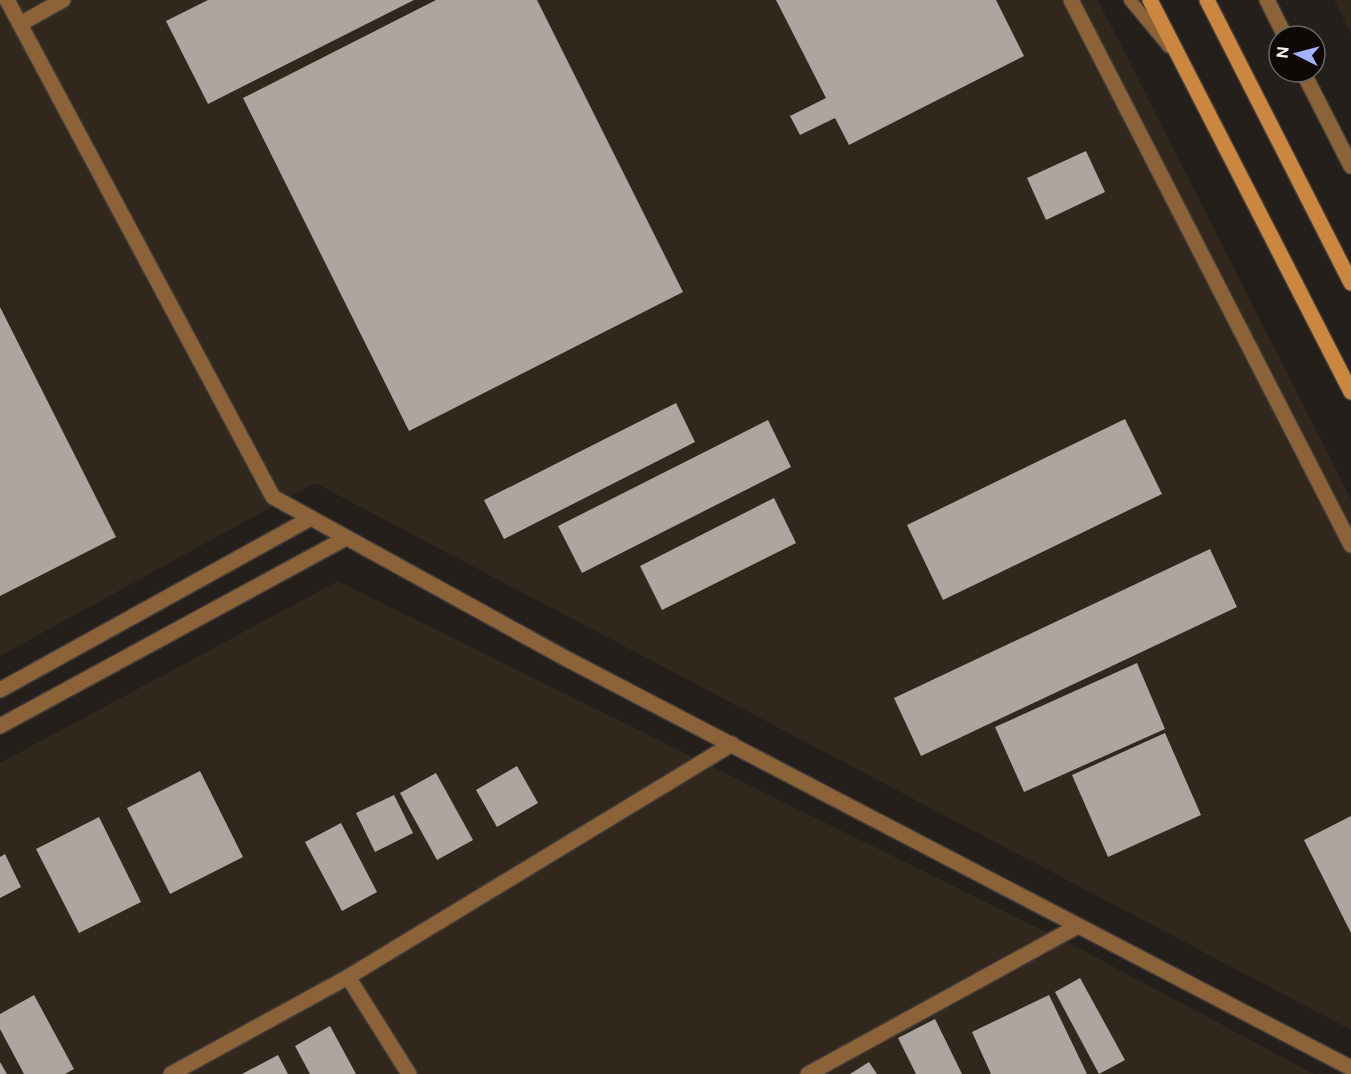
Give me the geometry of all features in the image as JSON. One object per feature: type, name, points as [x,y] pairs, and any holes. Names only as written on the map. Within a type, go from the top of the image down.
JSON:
[{"type":"street","points":[[7,0],[273,497],[565,658],[1351,1068]]},
{"type":"street","points":[[20,24],[63,0]]},
{"type":"street","points":[[1071,0],[1351,544]]},
{"type":"street","points":[[1150,0],[1351,392]]},
{"type":"street","points":[[1207,0],[1351,282]]},
{"type":"street","points":[[1267,0],[1279,24]]},
{"type":"street","points":[[1309,84],[1351,166]]},
{"type":"street","points":[[0,690],[311,518]]},
{"type":"street","points":[[0,726],[346,538]]},
{"type":"street","points":[[171,1074],[348,977],[732,744]]},
{"type":"street","points":[[808,1074],[1078,926]]},
{"type":"street","points":[[348,977],[409,1074]]},
{"type":"lane","points":[[1130,0],[1182,61]]},
{"type":"shaded area","points":[[0,0],[1098,0],[1351,499],[1351,1030],[315,483],[0,656]]},
{"type":"shaded area","points":[[1334,0],[1351,0],[1351,34]]},
{"type":"shaded area","points":[[338,581],[1086,952],[1314,1074],[0,1074],[0,763]]},
{"type":"building","points":[[208,0],[414,0],[208,104],[166,21]]},
{"type":"building","points":[[436,0],[537,0],[683,292],[409,431],[243,98]]},
{"type":"building","points":[[776,0],[996,0],[1024,56],[849,145],[835,118],[800,135],[790,116],[826,98]]},
{"type":"building","points":[[1086,151],[1105,192],[1046,220],[1027,178]]},
{"type":"building","points":[[0,307],[116,537],[0,596]]},
{"type":"building","points":[[676,403],[695,442],[504,539],[484,500]]},
{"type":"building","points":[[1125,419],[1162,494],[943,600],[907,525]]},
{"type":"building","points":[[768,420],[791,467],[582,573],[558,526]]},
{"type":"building","points":[[774,498],[796,543],[662,610],[640,566]]},
{"type":"building","points":[[1210,549],[1237,607],[921,756],[894,698]]},
{"type":"building","points":[[1137,663],[1165,729],[1024,792],[995,727]]},
{"type":"building","points":[[1165,733],[1201,815],[1108,857],[1072,775]]},
{"type":"building","points":[[517,766],[538,803],[497,827],[476,790]]},
{"type":"building","points":[[200,771],[243,857],[170,894],[127,808]]},
{"type":"building","points":[[436,773],[473,840],[437,860],[400,793]]},
{"type":"building","points":[[394,795],[413,833],[375,852],[356,813]]},
{"type":"building","points":[[1351,816],[1351,933],[1304,840]]},
{"type":"building","points":[[99,817],[141,902],[79,933],[36,849]]},
{"type":"building","points":[[341,823],[377,892],[342,911],[305,842]]},
{"type":"building","points":[[5,854],[21,887],[0,898],[0,857]]},
{"type":"building","points":[[1080,978],[1125,1060],[1099,1074],[1055,992]]},
{"type":"building","points":[[34,995],[74,1069],[65,1074],[24,1074],[0,1029],[0,1014]]},
{"type":"building","points":[[1049,995],[1087,1074],[991,1074],[972,1032]]},
{"type":"building","points":[[935,1019],[962,1074],[916,1074],[898,1038]]},
{"type":"building","points":[[330,1026],[356,1074],[310,1074],[295,1046]]},
{"type":"building","points":[[278,1055],[288,1074],[242,1074]]},
{"type":"building","points":[[0,1062],[7,1074],[0,1074]]},
{"type":"building","points":[[869,1062],[877,1074],[850,1074]]}]
